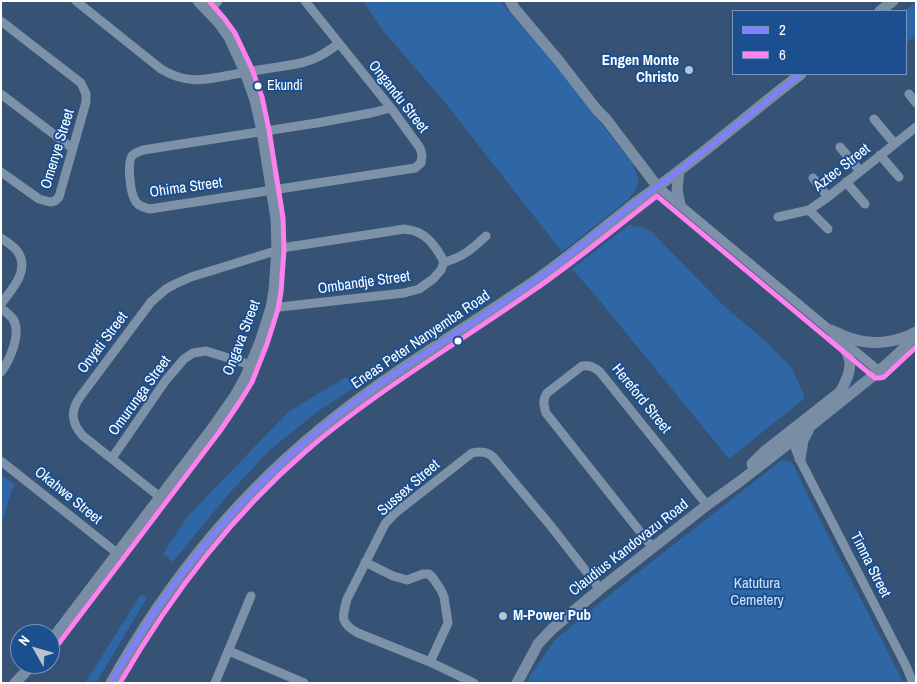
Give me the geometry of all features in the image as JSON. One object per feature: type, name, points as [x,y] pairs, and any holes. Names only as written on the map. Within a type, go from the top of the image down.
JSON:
[{"type":"street","points":[[76,1],[161,69],[172,76],[182,79],[200,80],[307,62],[320,57],[338,44]]},
{"type":"street","name":"Ongava Street","points":[[60,629],[214,426],[234,396],[251,365],[271,308],[274,291],[276,220],[262,131],[245,72],[229,37],[198,1]]},
{"type":"street","points":[[209,12],[218,1]]},
{"type":"street","name":"Ongandu Street","points":[[272,189],[415,168],[421,163],[422,155],[420,148],[305,1]]},
{"type":"street","points":[[510,1],[606,119],[657,186],[876,368]]},
{"type":"street","points":[[516,1],[564,57],[601,108],[606,119]]},
{"type":"street","points":[[881,10],[893,1]]},
{"type":"street","name":"Omenye Street","points":[[1,21],[81,83],[86,94],[86,102],[59,198],[52,202],[39,199],[1,172]]},
{"type":"street","name":"Eneas Peter Nanyemba Road","points":[[112,683],[153,614],[191,561],[228,516],[279,464],[349,407],[537,280],[679,171],[799,75]]},
{"type":"street","points":[[1,94],[72,148]]},
{"type":"street","points":[[909,94],[916,103]]},
{"type":"street","points":[[262,131],[317,123],[390,108]]},
{"type":"street","points":[[874,119],[894,143]]},
{"type":"street","name":"Aztec Street","points":[[778,217],[809,210],[916,127]]},
{"type":"street","name":"Ohima Street","points":[[262,131],[143,150],[135,153],[131,157],[130,162],[131,187],[136,202],[144,208],[150,209],[272,189]]},
{"type":"street","points":[[840,147],[860,171]]},
{"type":"street","points":[[880,155],[899,177]]},
{"type":"street","points":[[679,171],[677,190],[680,204]]},
{"type":"street","points":[[813,178],[828,197]]},
{"type":"street","points":[[846,182],[865,204]]},
{"type":"street","points":[[809,210],[828,229]]},
{"type":"street","points":[[276,250],[405,229],[417,232],[427,238],[438,250],[444,262],[454,260],[470,251],[486,236]]},
{"type":"street","points":[[1,238],[18,253],[21,272],[18,281],[1,304]]},
{"type":"street","name":"Onyati Street","points":[[160,497],[80,433],[72,411],[74,405],[151,302],[166,289],[191,277],[276,250]]},
{"type":"street","name":"Ombandje Street","points":[[271,308],[404,294],[419,288],[433,278],[441,270],[444,262]]},
{"type":"street","points":[[1,308],[14,320],[16,328],[13,350],[1,372]]},
{"type":"street","points":[[831,330],[852,339],[871,343],[915,335]]},
{"type":"street","points":[[831,330],[845,348],[849,359],[850,366],[847,380],[840,392]]},
{"type":"street","name":"Claudius Kandovazu Road","points":[[517,683],[544,636],[600,589],[770,458],[790,437],[840,392],[900,352],[915,335]]},
{"type":"street","name":"Omurunga Street","points":[[112,458],[166,380],[184,359],[192,353],[206,351],[251,365]]},
{"type":"street","name":"Hereford Street","points":[[653,548],[546,413],[544,397],[547,393],[582,366],[595,367],[707,505]]},
{"type":"street","name":"Claudius Kandovazu Road","points":[[729,488],[766,451],[811,425],[876,368]]},
{"type":"street","points":[[770,458],[786,453],[800,460],[803,440],[811,425]]},
{"type":"street","name":"Timna Street","points":[[790,437],[913,683]]},
{"type":"street","name":"Sussex Street","points":[[474,683],[430,662],[358,633],[348,627],[343,618],[347,599],[385,524],[394,514],[472,453],[489,453],[498,462],[600,589]]},
{"type":"street","name":"Okahwe Street","points":[[1,461],[117,553]]},
{"type":"street","points":[[365,562],[393,576],[407,580],[423,574],[429,574],[441,590],[448,623],[430,662]]},
{"type":"street","points":[[215,683],[252,596]]},
{"type":"street","points":[[229,651],[304,683]]},
{"type":"street","points":[[906,666],[916,679]]},
{"type":"green space","points":[[363,1],[500,1],[555,64],[632,163],[639,182],[635,191],[628,200],[562,252],[443,100],[383,31]]},
{"type":"green space","points":[[916,2],[916,35],[907,42],[907,10]]},
{"type":"green space","points":[[629,225],[641,227],[652,232],[723,305],[763,339],[792,368],[805,398],[729,459],[572,269]]},
{"type":"green space","points":[[346,377],[358,385],[317,412],[270,450],[226,497],[173,562],[163,554],[188,516],[288,412]]},
{"type":"green space","name":"Katutura Cemetery","points":[[782,460],[792,462],[904,683],[527,683],[531,674],[555,640],[613,592]]},
{"type":"green space","points":[[1,474],[15,485],[11,492],[1,527]]},
{"type":"green space","points":[[141,594],[147,598],[96,683],[85,683]]},
{"type":"transit line","name":"6","points":[[60,642],[220,431],[241,400],[252,382],[278,309],[284,250],[283,218],[262,97],[252,69],[235,33],[209,1]]},
{"type":"transit line","name":"2","points":[[111,683],[152,616],[197,555],[239,506],[286,459],[360,398],[555,266],[800,75]]},
{"type":"transit line","name":"6","points":[[120,683],[159,619],[203,559],[227,530],[278,476],[360,408],[547,281],[657,196],[875,378],[884,377],[916,347]]},
{"type":"place","name":"Engen Monte Christo","points":[[689,70]]},
{"type":"place","name":"Ekundi","points":[[258,86]]},
{"type":"place","name":"M-Power Pub","points":[[503,616]]}]
